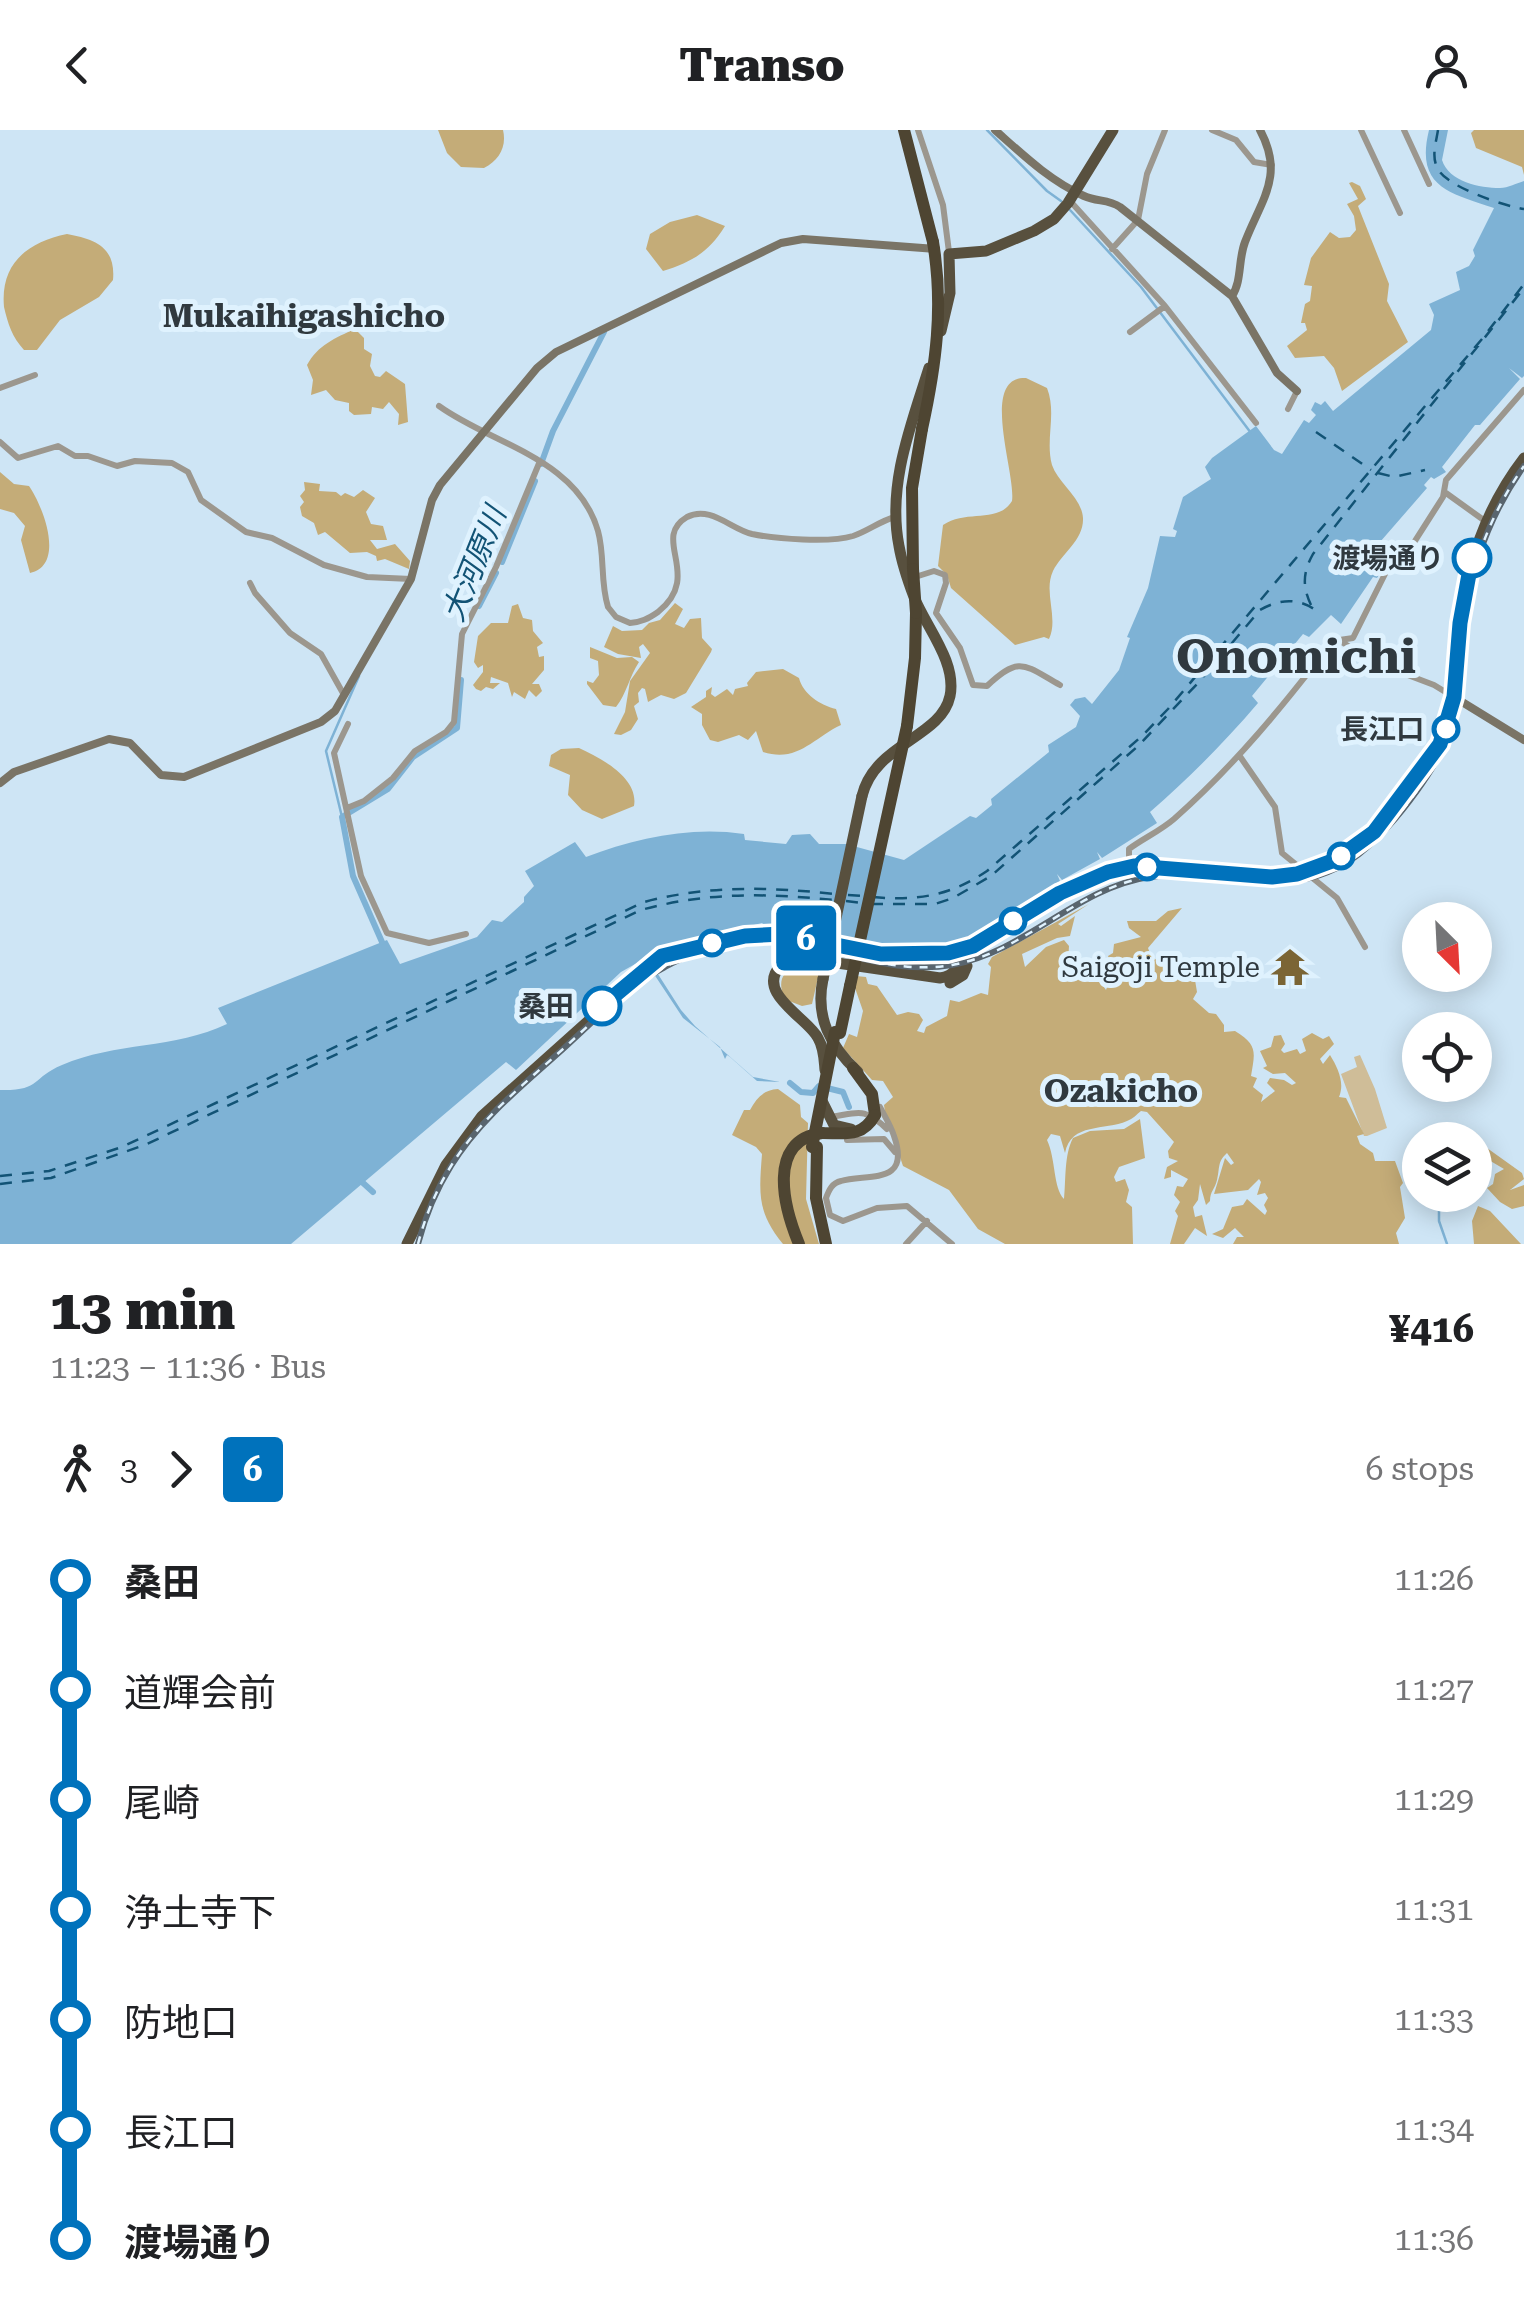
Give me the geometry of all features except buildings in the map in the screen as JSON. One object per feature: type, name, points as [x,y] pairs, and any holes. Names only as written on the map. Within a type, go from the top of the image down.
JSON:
[{"type":"highway","points":[[824,1244],[816,1198],[817,1142],[914,668],[912,488],[936,360],[940,314],[933,242],[904,130]]},
{"type":"highway","points":[[800,1244],[788,1212],[784,1172],[788,1152],[803,1138],[817,1142],[857,1133],[866,1128],[872,1117],[874,1098],[821,1019],[819,1005],[862,796],[880,762],[934,721],[950,696],[949,670],[911,574],[895,517],[901,463],[948,304],[950,254],[993,248],[1043,226],[1069,201],[1112,130]]},
{"type":"highway","points":[[407,1244],[446,1165],[482,1116],[650,964],[697,946],[760,934],[806,938],[881,954],[965,956],[1076,885],[1129,867],[1272,877],[1304,872],[1348,853],[1374,832],[1440,744],[1454,697],[1465,588],[1485,522],[1524,458]]},
{"type":"highway","points":[[872,1117],[848,1130],[838,1128],[824,1107],[825,1073],[819,1039],[780,999],[774,979],[782,964],[794,958],[938,984],[959,978],[965,956]]},
{"type":"highway","points":[[824,1107],[820,1112],[826,1129],[835,1138],[861,1136],[872,1117]]},
{"type":"main road","points":[[995,130],[1040,169],[1069,201],[1108,200],[1232,296],[1277,373],[1298,391]]},
{"type":"main road","points":[[1232,296],[1237,289],[1245,242],[1263,204],[1272,165],[1260,130]]},
{"type":"main road","points":[[0,783],[14,772],[109,738],[130,744],[161,775],[184,777],[322,722],[335,711],[411,579],[434,495],[537,368],[556,352],[781,242],[803,239],[873,247],[922,247],[950,254]]},
{"type":"main road","points":[[1454,697],[1524,740]]},
{"type":"street","points":[[918,130],[942,205],[950,254]]},
{"type":"street","points":[[1112,249],[1138,220],[1147,174],[1165,130]]},
{"type":"street","points":[[1212,130],[1236,140],[1254,162],[1272,165]]},
{"type":"street","points":[[1361,130],[1400,213]]},
{"type":"street","points":[[1404,130],[1429,184]]},
{"type":"street","points":[[1069,201],[1164,307],[1256,423]]},
{"type":"street","points":[[1130,332],[1164,307]]},
{"type":"street","points":[[0,388],[35,375]]},
{"type":"street","points":[[1351,642],[1389,566],[1406,554],[1445,493],[1448,478],[1524,390]]},
{"type":"street","points":[[1288,409],[1298,391]]},
{"type":"street","points":[[440,406],[540,461],[572,486],[588,508],[600,540],[608,607],[616,617],[630,624],[652,616],[674,594],[679,576],[674,534],[690,516],[707,514],[752,534],[833,538],[851,536],[895,517]]},
{"type":"street","points":[[0,442],[18,458],[58,446],[76,456],[117,466],[135,460],[172,464],[188,472],[201,500],[246,532],[272,538],[324,566],[367,577],[411,579]]},
{"type":"street","points":[[347,808],[364,801],[393,778],[415,751],[446,732],[454,722],[462,634],[496,566],[540,461]]},
{"type":"street","points":[[1445,493],[1485,522]]},
{"type":"street","points":[[911,574],[934,571],[945,575],[936,613],[962,652],[972,685],[983,688],[1006,669],[1020,665],[1033,668],[1060,685]]},
{"type":"street","points":[[250,582],[255,594],[290,632],[321,654],[344,696]]},
{"type":"street","points":[[1129,867],[1130,850],[1172,821],[1239,755],[1282,709],[1333,642],[1351,642],[1371,662],[1424,680],[1454,697]]},
{"type":"street","points":[[348,724],[334,754],[361,876],[387,933],[430,942],[466,934]]},
{"type":"street","points":[[1239,755],[1275,807],[1282,853],[1337,898],[1365,946]]},
{"type":"street","points":[[824,1107],[834,1118],[847,1112],[868,1114],[887,1128],[896,1158]]},
{"type":"street","points":[[894,1144],[882,1126],[868,1117],[850,1114],[844,1120],[848,1127],[872,1117],[896,1140],[896,1158],[882,1177],[835,1184],[826,1198],[830,1214],[844,1221],[866,1211],[899,1204],[914,1209],[952,1244]]},
{"type":"street","points":[[847,1140],[884,1138],[893,1147],[896,1158]]},
{"type":"street","points":[[906,1244],[927,1221]]},
{"type":"shaded area","points":[[438,130],[503,130],[503,147],[498,157],[484,168],[461,167],[447,153]]},
{"type":"shaded area","points":[[1524,130],[1524,175],[1522,167],[1476,148],[1471,133]]},
{"type":"shaded area","points":[[1349,183],[1360,186],[1366,199],[1358,206],[1389,284],[1387,301],[1408,342],[1342,391],[1334,368],[1324,356],[1295,358],[1287,346],[1307,330],[1305,323],[1301,323],[1305,304],[1310,301],[1312,286],[1304,285],[1311,258],[1330,232],[1339,238],[1350,237],[1356,230],[1347,204],[1358,199]]},
{"type":"shaded area","points":[[697,215],[725,226],[699,255],[663,271],[646,249],[650,234],[670,222]]},
{"type":"shaded area","points":[[67,234],[102,246],[111,260],[113,280],[99,297],[60,320],[37,350],[24,350],[11,330],[4,307],[7,278],[19,257],[29,249]]},
{"type":"shaded area","points":[[355,329],[364,338],[364,349],[372,354],[370,366],[375,376],[386,371],[405,384],[408,422],[398,425],[399,414],[389,402],[383,409],[372,407],[371,414],[354,415],[349,411],[349,403],[335,400],[326,390],[311,395],[313,380],[307,365],[311,358],[328,343]]},
{"type":"shaded area","points":[[1026,378],[1047,388],[1052,465],[1079,504],[1083,518],[1080,533],[1050,579],[1049,639],[1015,645],[951,588],[947,575],[938,566],[943,525],[999,512],[1012,501],[1002,409],[1005,392],[1012,382]]},
{"type":"shaded area","points":[[0,472],[14,484],[29,486],[45,520],[47,559],[41,568],[30,573],[21,540],[25,526],[14,513],[0,509]]},
{"type":"shaded area","points":[[304,482],[320,484],[319,491],[341,496],[345,493],[354,497],[363,490],[375,498],[366,512],[371,524],[383,526],[387,540],[370,540],[377,549],[395,544],[410,561],[409,569],[385,559],[377,561],[376,556],[367,552],[350,553],[325,532],[318,535],[314,523],[302,516],[300,507],[304,502],[300,496],[305,490]]},
{"type":"shaded area","points":[[675,603],[683,609],[675,624],[684,628],[690,619],[701,618],[702,638],[711,652],[686,693],[674,699],[661,695],[648,702],[642,688],[634,706],[638,719],[631,730],[614,734],[625,712],[630,681],[650,653],[643,644],[639,647],[641,658],[604,647],[613,626],[622,631],[642,630],[660,620]]},
{"type":"shaded area","points":[[518,604],[523,618],[532,620],[533,631],[543,643],[537,647],[539,657],[544,656],[544,670],[532,684],[539,684],[542,691],[536,697],[529,690],[525,699],[514,692],[512,697],[508,683],[491,677],[490,683],[500,683],[493,689],[486,687],[481,691],[473,685],[483,672],[483,665],[478,668],[474,662],[478,636],[491,623],[508,623],[512,606]]},
{"type":"shaded area","points":[[590,647],[639,662],[616,707],[603,705],[587,684],[599,675],[598,661],[590,658]]},
{"type":"shaded area","points":[[783,669],[799,678],[813,698],[836,709],[841,725],[786,754],[763,752],[756,731],[748,740],[739,735],[718,742],[710,740],[702,725],[702,714],[691,707],[706,697],[706,691],[712,687],[715,697],[727,689],[733,695],[735,689],[748,686],[756,672]]},
{"type":"shaded area","points":[[579,748],[625,778],[634,796],[634,806],[602,819],[582,810],[568,795],[570,775],[549,766],[551,755],[561,749]]},
{"type":"shaded area","points":[[1089,904],[1058,924],[1061,926],[1075,916],[1070,936],[1022,954],[1025,967],[1046,947],[1064,940],[1069,946],[1068,962],[1074,962],[1078,955],[1086,962],[1094,962],[1098,968],[1096,976],[1106,990],[1113,971],[1108,956],[1113,953],[1114,944],[1141,937],[1129,928],[1127,921],[1156,921],[1168,911],[1182,908],[1148,948],[1163,963],[1184,972],[1193,968],[1197,992],[1193,999],[1216,1014],[1224,1032],[1235,1031],[1251,1045],[1251,1076],[1257,1078],[1253,1087],[1263,1095],[1261,1102],[1275,1091],[1267,1083],[1270,1078],[1296,1083],[1285,1073],[1273,1074],[1263,1068],[1267,1066],[1260,1051],[1271,1047],[1274,1036],[1281,1035],[1284,1053],[1297,1049],[1300,1054],[1306,1051],[1302,1039],[1312,1033],[1323,1039],[1329,1036],[1334,1044],[1320,1059],[1323,1064],[1330,1055],[1336,1065],[1341,1081],[1339,1097],[1346,1098],[1364,1134],[1357,1136],[1360,1144],[1373,1153],[1375,1161],[1395,1161],[1402,1180],[1405,1218],[1396,1233],[1399,1244],[1233,1244],[1237,1237],[1244,1237],[1235,1228],[1223,1238],[1212,1234],[1223,1229],[1232,1207],[1243,1205],[1247,1199],[1265,1215],[1267,1211],[1265,1193],[1257,1195],[1259,1179],[1248,1190],[1214,1194],[1225,1158],[1231,1165],[1234,1163],[1227,1153],[1220,1162],[1210,1201],[1206,1205],[1200,1184],[1193,1207],[1195,1217],[1202,1215],[1207,1236],[1195,1228],[1184,1244],[1170,1244],[1180,1202],[1174,1195],[1177,1186],[1183,1187],[1188,1179],[1171,1170],[1171,1177],[1164,1179],[1167,1167],[1178,1161],[1169,1158],[1168,1151],[1174,1142],[1147,1112],[1141,1111],[1127,1121],[1081,1132],[1074,1136],[1068,1143],[1065,1153],[1060,1136],[1051,1134],[1047,1140],[1064,1199],[1073,1138],[1090,1131],[1124,1129],[1140,1119],[1145,1158],[1119,1167],[1114,1177],[1116,1182],[1125,1179],[1129,1190],[1126,1202],[1132,1207],[1133,1244],[1005,1244],[978,1229],[949,1190],[903,1166],[885,1112],[884,1105],[893,1097],[883,1081],[872,1080],[843,1048],[849,1034],[857,1037],[863,1011],[855,988],[856,976],[866,977],[868,984],[877,986],[897,1015],[919,1014],[923,1020],[917,1031],[924,1033],[926,1027],[947,1016],[950,1000],[959,1002],[981,993],[988,995],[988,964],[992,957]]},
{"type":"shaded area","points":[[798,963],[820,969],[812,1004],[802,1006],[784,999],[782,978]]},
{"type":"shaded area","points":[[1360,1055],[1387,1128],[1367,1136],[1341,1074],[1357,1067],[1354,1057]]},
{"type":"shaded area","points":[[778,1089],[800,1105],[801,1117],[808,1123],[806,1199],[819,1244],[783,1244],[764,1212],[762,1154],[732,1135],[744,1110],[750,1110],[765,1093]]},
{"type":"shaded area","points":[[1492,1152],[1522,1173],[1524,1179],[1510,1190],[1524,1185],[1524,1206],[1512,1209],[1492,1193],[1495,1174],[1504,1169],[1492,1162]]},
{"type":"shaded area","points":[[1476,1212],[1491,1212],[1521,1244],[1474,1244],[1472,1221]]},
{"type":"water","points":[[1429,130],[1448,130],[1442,160],[1458,179],[1500,188],[1524,181],[1524,376],[1509,368],[1520,379],[1480,425],[1475,425],[1442,467],[1446,472],[1431,477],[1424,485],[1427,488],[1367,557],[1382,570],[1377,578],[1373,577],[1341,624],[1331,615],[1309,637],[1303,634],[1252,696],[1258,703],[1206,760],[1150,812],[1157,823],[1102,858],[1097,852],[1100,859],[1062,880],[1057,874],[1060,881],[1047,890],[1058,885],[999,924],[953,942],[901,947],[874,945],[769,928],[762,923],[661,948],[647,957],[681,1010],[710,1039],[683,1018],[644,959],[621,972],[516,1070],[506,1062],[291,1244],[0,1244],[0,1090],[29,1086],[62,1065],[103,1052],[207,1032],[227,1024],[218,1008],[387,940],[400,964],[477,937],[492,920],[502,922],[524,902],[534,886],[525,871],[575,842],[586,857],[644,839],[684,833],[744,834],[745,840],[786,844],[792,835],[810,834],[819,844],[846,844],[904,860],[970,816],[976,818],[992,805],[991,799],[1049,752],[1048,745],[1076,727],[1080,716],[1070,705],[1075,699],[1085,697],[1092,704],[1119,670],[1130,638],[1127,637],[1148,588],[1160,536],[1175,537],[1177,531],[1173,529],[1183,497],[1211,479],[1205,467],[1212,458],[1256,426],[1274,450],[1282,454],[1304,420],[1309,423],[1316,415],[1311,410],[1315,402],[1321,405],[1325,401],[1333,411],[1431,330],[1434,315],[1429,304],[1460,290],[1456,272],[1469,266],[1475,256],[1473,250],[1494,208],[1439,185],[1427,164]]},
{"type":"water","points":[[721,1049],[753,1077],[780,1082],[757,1081],[730,1057],[725,1059]]},
{"type":"waterway","points":[[987,130],[1061,201]]},
{"type":"waterway","points":[[1070,210],[1141,287],[1251,433]]},
{"type":"waterway","name":"大河原川","points":[[541,464],[553,431],[604,332]]},
{"type":"waterway","name":"大河原川","points":[[502,562],[535,481]]},
{"type":"waterway","name":"大河原川","points":[[479,606],[496,573]]},
{"type":"waterway","points":[[342,817],[326,751],[359,676]]},
{"type":"waterway","name":"大河原川","points":[[382,942],[353,876],[342,817],[388,789],[413,757],[457,728],[461,680]]},
{"type":"waterway","points":[[790,1083],[801,1092],[813,1093],[819,1086],[843,1092],[849,1107]]},
{"type":"waterway","points":[[362,1182],[373,1192]]},
{"type":"waterway","points":[[1439,1212],[1447,1244]]},
{"type":"ferry route","points":[[1438,130],[1435,160],[1443,176],[1477,195],[1524,209]]},
{"type":"ferry route","points":[[873,897],[933,895],[987,871],[1142,736],[1482,339],[1524,284]]},
{"type":"ferry route","points":[[1311,605],[1305,579],[1313,554],[1524,288]]},
{"type":"ferry route","points":[[1316,432],[1371,470]]},
{"type":"ferry route","points":[[1378,473],[1394,477],[1425,470]]},
{"type":"ferry route","points":[[871,904],[935,904],[991,876],[1138,746],[1260,610],[1287,601],[1314,609]]},
{"type":"ferry route","points":[[0,1176],[49,1171],[122,1147],[644,902],[739,889],[835,894]]},
{"type":"ferry route","points":[[848,895],[865,896]]},
{"type":"ferry route","points":[[0,1184],[51,1178],[147,1144],[641,910],[737,896],[833,900]]},
{"type":"ferry route","points":[[846,901],[863,903]]},
{"type":"railway","points":[[418,1244],[446,1175],[488,1118],[624,994],[686,957],[754,942],[804,946],[902,966],[952,965],[1003,947],[1123,883],[1177,875],[1282,882],[1333,870],[1359,854],[1388,827],[1417,791],[1450,734],[1461,689],[1467,608],[1475,570],[1503,499],[1524,466]]},
{"type":"bus line","name":"6","points":[[602,1006],[662,956],[745,936],[782,934],[881,954],[948,953],[973,946],[1060,893],[1108,872],[1134,866],[1272,877],[1297,874],[1335,860],[1374,832],[1446,731],[1472,558]]},
{"type":"place","name":"渡場通り","points":[[1472,558]]},
{"type":"place","name":"長江口","points":[[1446,729]]},
{"type":"place","name":"Saigoji Temple","points":[[1290,967]]},
{"type":"place","name":"桑田","points":[[602,1006]]},
{"type":"district","name":"Mukaihigashicho","points":[[304,316]]},
{"type":"district","name":"Onomichi","points":[[1296,657]]},
{"type":"district","name":"Ozakicho","points":[[1121,1091]]}]
